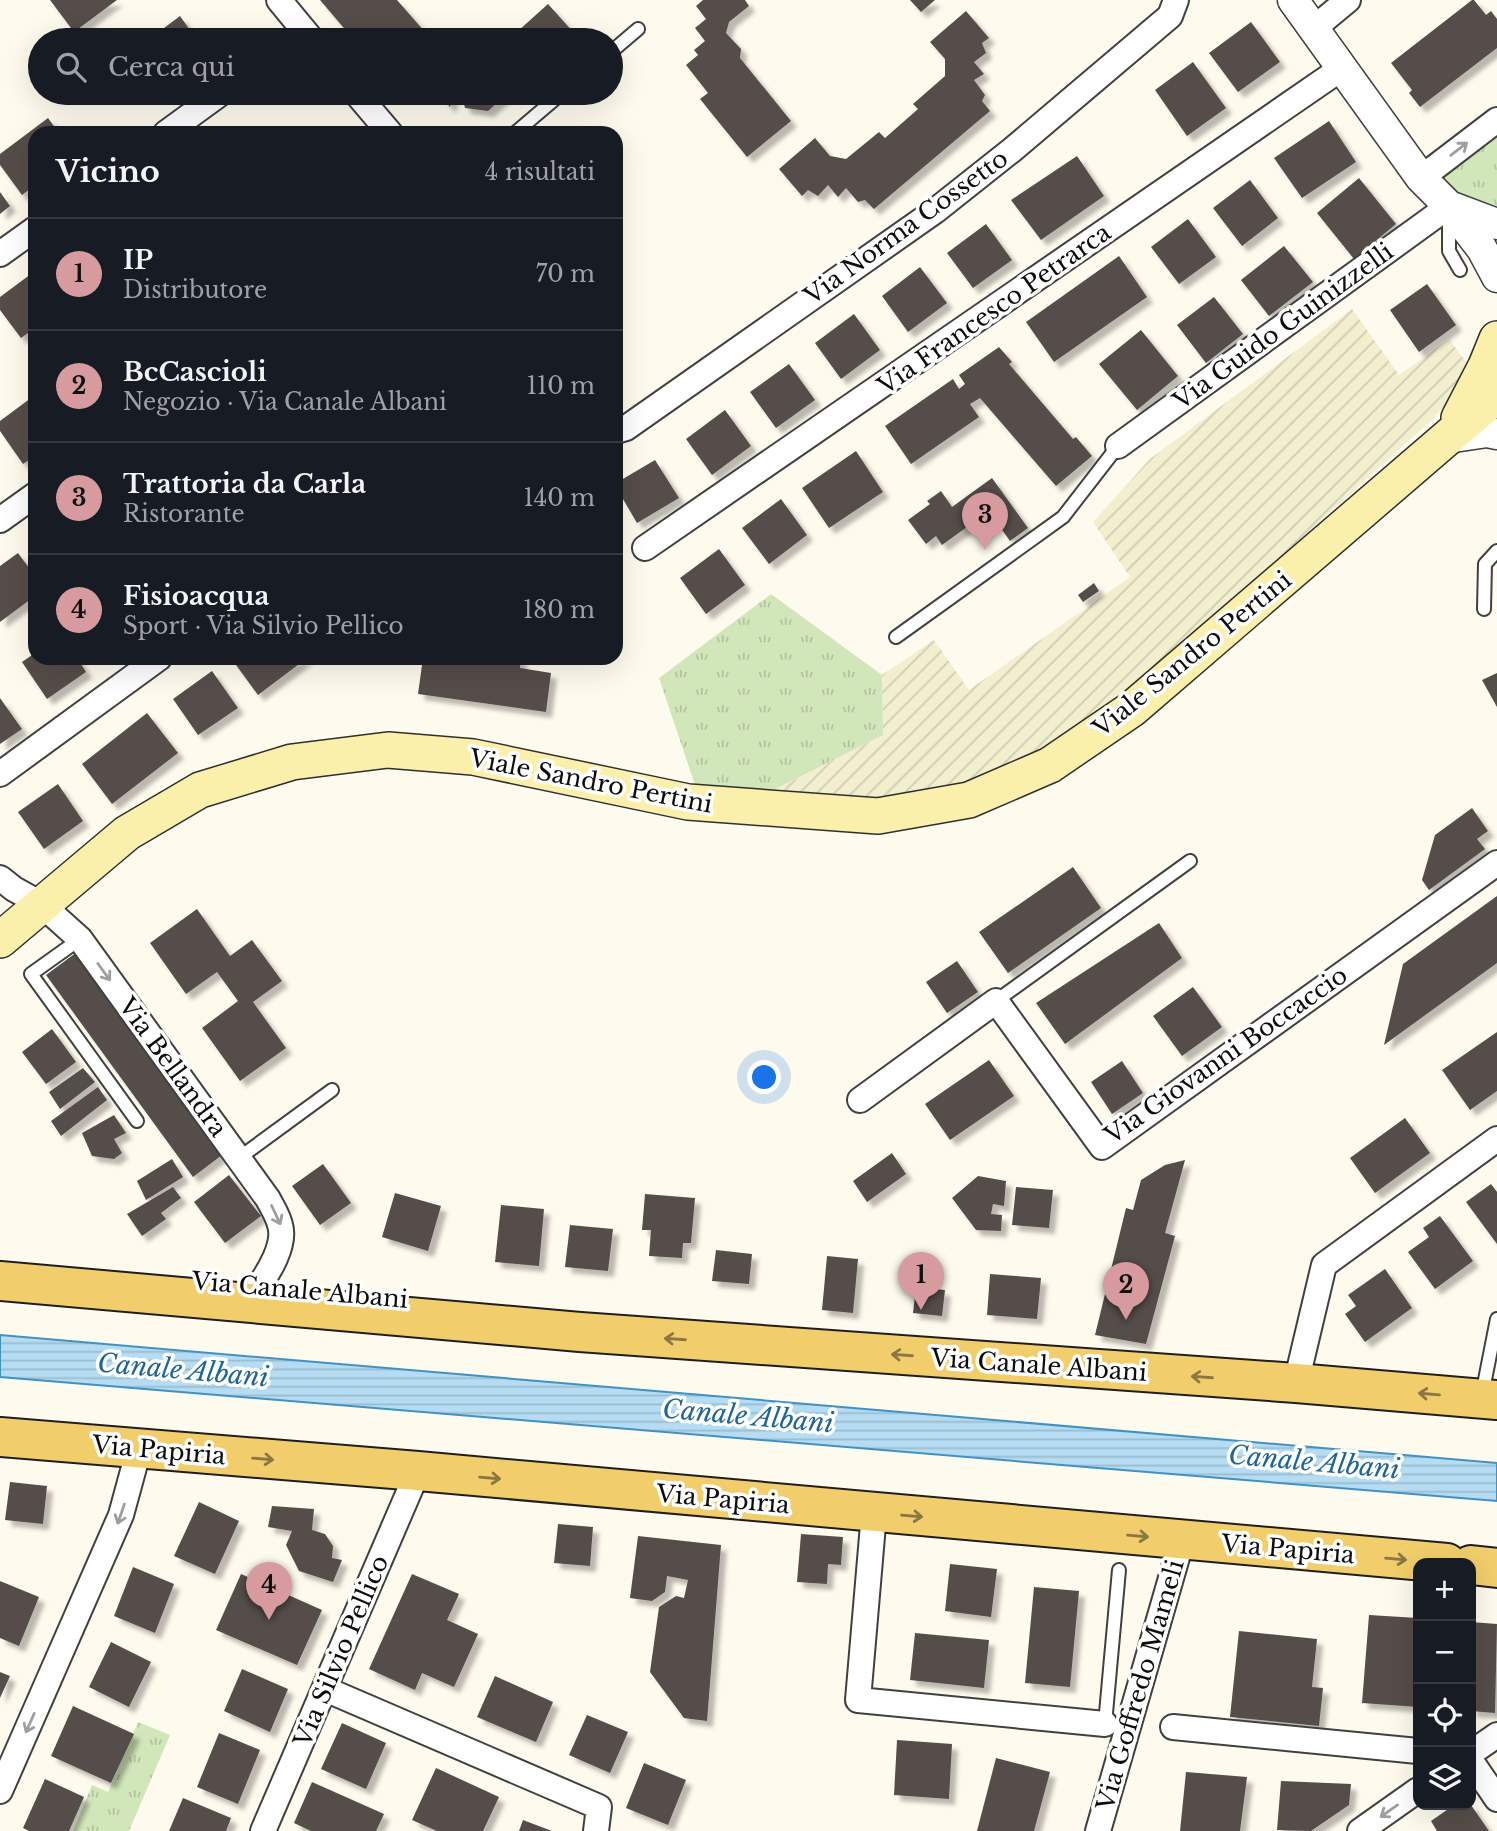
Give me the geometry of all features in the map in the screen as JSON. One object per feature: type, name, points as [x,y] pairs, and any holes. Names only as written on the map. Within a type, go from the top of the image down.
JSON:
[{"type":"main road","name":"Viale Sandro Pertini","points":[[1447,438],[1474,391],[1497,339]]},
{"type":"main road","name":"Viale Sandro Pertini","points":[[0,940],[127,833],[200,790],[292,762],[388,750],[473,757],[688,802],[878,816],[969,800],[1050,765],[1132,709],[1497,396]]},
{"type":"main road","name":"Via Canale Albani","points":[[10,1282],[580,1332],[1489,1399]]},
{"type":"main road","name":"Via Papiria","points":[[0,1437],[418,1471],[1413,1560]]},
{"type":"main road","points":[[1476,1566],[1497,1568]]},
{"type":"street","points":[[279,0],[302,28]]},
{"type":"street","name":"Via Norma Cossetto","points":[[623,429],[935,211],[1012,150],[1170,16],[1176,0]]},
{"type":"street","points":[[1293,0],[1421,178],[1449,206],[1482,249],[1497,277]]},
{"type":"street","points":[[1313,29],[1348,0]]},
{"type":"street","name":"Via Francesco Petrarca","points":[[645,548],[1342,68]]},
{"type":"street","points":[[176,126],[204,105]]},
{"type":"street","points":[[366,105],[384,126]]},
{"type":"street","points":[[1421,178],[1497,120]]},
{"type":"street","points":[[1449,206],[1497,224]]},
{"type":"street","name":"Via Guido Guinizzelli","points":[[1118,446],[1449,206]]},
{"type":"street","points":[[0,254],[28,234]]},
{"type":"street","points":[[1447,438],[1487,432],[1497,434]]},
{"type":"street","points":[[0,520],[28,500]]},
{"type":"street","points":[[0,774],[149,665]]},
{"type":"street","name":"Via Giovanni Boccaccio","points":[[996,1001],[1102,1147],[1497,863]]},
{"type":"street","name":"Via Bellandra","points":[[0,878],[41,904],[80,939],[268,1199],[281,1227],[273,1262],[258,1287]]},
{"type":"street","points":[[860,1100],[996,1001]]},
{"type":"street","points":[[1296,1383],[1324,1265],[1497,1139]]},
{"type":"street","name":"Via Canale Albani","points":[[10,1282],[34,1272],[58,1267],[543,1313],[580,1332]]},
{"type":"street","points":[[0,1791],[121,1515],[139,1448]]},
{"type":"street","name":"Via Silvio Pellico","points":[[263,1831],[418,1471]]},
{"type":"street","points":[[874,1513],[858,1700],[1105,1724]]},
{"type":"street","name":"Via Goffredo Mameli","points":[[1098,1831],[1182,1540]]},
{"type":"street","points":[[325,1689],[597,1819]]},
{"type":"street","points":[[1173,1727],[1413,1751]]},
{"type":"street","points":[[1476,1750],[1497,1735]]},
{"type":"street","points":[[1476,1768],[1497,1799]]},
{"type":"street","points":[[1360,1831],[1413,1794]]},
{"type":"lane","points":[[623,42],[638,29]]},
{"type":"lane","points":[[523,126],[548,105]]},
{"type":"lane","points":[[1449,206],[1450,251],[1460,270]]},
{"type":"lane","points":[[897,637],[1063,517],[1118,446]]},
{"type":"lane","points":[[1484,609],[1485,564],[1497,551]]},
{"type":"lane","points":[[996,1001],[1190,861]]},
{"type":"lane","points":[[80,939],[31,974],[137,1121]]},
{"type":"lane","points":[[239,1158],[332,1090]]},
{"type":"lane","points":[[1489,1399],[1497,1320]]},
{"type":"lane","points":[[1105,1724],[1119,1570]]},
{"type":"shaded area","points":[[1352,309],[1399,375],[1449,339],[1469,366],[1454,394],[1433,419],[1124,699],[1044,755],[965,788],[877,804],[763,796],[883,735],[882,675],[934,640],[969,690],[1130,577],[1093,522],[1150,459]]},
{"type":"green space","points":[[1497,132],[1497,208],[1456,195],[1440,176]]},
{"type":"green space","points":[[771,594],[882,675],[883,735],[762,796],[695,785],[659,678]]},
{"type":"green space","points":[[138,1722],[170,1735],[129,1831],[73,1831],[92,1785],[108,1792]]},
{"type":"water","name":"Canale Albani","points":[[0,1335],[1497,1463],[1497,1501],[0,1377]]},
{"type":"building","points":[[50,0],[117,0],[79,28],[71,28]]},
{"type":"building","points":[[320,0],[397,0],[422,28],[344,28]]},
{"type":"building","points":[[703,0],[745,0],[749,6],[729,22],[726,33],[741,49],[740,58],[791,121],[747,157],[700,99],[708,93],[686,65],[698,55],[694,50],[705,41],[695,28],[706,19],[696,6]]},
{"type":"building","points":[[910,0],[935,0],[921,12]]},
{"type":"building","points":[[1472,0],[1486,15],[1491,11],[1497,19],[1497,48],[1420,107],[1409,93],[1412,90],[1391,63]]},
{"type":"building","points":[[548,4],[570,28],[521,28]]},
{"type":"building","points":[[966,11],[989,38],[982,43],[986,53],[974,62],[984,74],[974,80],[985,95],[982,101],[990,111],[874,209],[865,200],[858,202],[846,188],[838,197],[828,185],[818,196],[808,190],[802,196],[779,169],[815,138],[830,156],[846,159],[879,132],[885,138],[918,109],[913,104],[945,76],[945,59],[930,42]]},
{"type":"building","points":[[180,16],[188,28],[164,28]]},
{"type":"building","points":[[1251,22],[1280,62],[1238,92],[1209,53]]},
{"type":"building","points":[[1193,62],[1226,108],[1187,136],[1155,90]]},
{"type":"building","points":[[464,105],[495,105],[488,111],[465,108]]},
{"type":"building","points":[[48,118],[54,126],[37,126]]},
{"type":"building","points":[[1329,121],[1356,162],[1302,198],[1274,158]]},
{"type":"building","points":[[28,133],[28,190],[22,195],[0,165],[0,154]]},
{"type":"building","points":[[1077,156],[1104,196],[1041,240],[1011,200]]},
{"type":"building","points":[[1359,178],[1396,224],[1354,259],[1317,213]]},
{"type":"building","points":[[1250,180],[1278,218],[1242,246],[1213,208]]},
{"type":"building","points":[[0,192],[10,206],[0,214]]},
{"type":"building","points":[[1188,219],[1216,257],[1179,284],[1151,247]]},
{"type":"building","points":[[986,224],[1012,260],[973,288],[947,253]]},
{"type":"building","points":[[1284,246],[1313,282],[1269,316],[1241,280]]},
{"type":"building","points":[[1119,256],[1147,297],[1054,362],[1026,322]]},
{"type":"building","points":[[920,267],[947,303],[908,332],[882,296]]},
{"type":"building","points":[[28,276],[28,333],[21,338],[0,310],[0,297]]},
{"type":"building","points":[[1427,284],[1456,325],[1419,352],[1390,310]]},
{"type":"building","points":[[1214,297],[1243,334],[1206,363],[1177,325]]},
{"type":"building","points":[[854,314],[880,350],[841,379],[815,343]]},
{"type":"building","points":[[1141,330],[1178,376],[1137,410],[1099,364]]},
{"type":"building","points":[[999,347],[1012,362],[1009,364],[1073,439],[1076,437],[1092,456],[1056,486],[980,398],[970,404],[979,417],[911,464],[885,426],[953,379],[959,389],[965,384],[959,375]]},
{"type":"building","points":[[789,364],[815,400],[776,428],[750,392]]},
{"type":"building","points":[[28,400],[28,461],[23,464],[0,431],[0,421]]},
{"type":"building","points":[[725,410],[751,446],[712,475],[686,439]]},
{"type":"building","points":[[856,451],[883,492],[829,528],[802,488]]},
{"type":"building","points":[[655,460],[679,498],[637,523],[623,499],[623,479]]},
{"type":"building","points":[[992,478],[1028,528],[1010,541],[989,511],[942,545],[936,536],[926,544],[908,520],[930,504],[927,501],[941,491],[952,507]]},
{"type":"building","points":[[781,499],[807,535],[769,564],[742,528]]},
{"type":"building","points":[[719,549],[745,585],[706,614],[680,578]]},
{"type":"building","points":[[18,553],[28,567],[28,601],[0,622],[0,566]]},
{"type":"building","points":[[1094,583],[1099,591],[1083,602],[1078,595]]},
{"type":"building","points":[[28,658],[28,665],[82,665],[86,672],[47,699],[22,662]]},
{"type":"building","points":[[236,665],[298,665],[258,695]]},
{"type":"building","points":[[422,665],[520,665],[520,668],[551,673],[546,712],[418,694]]},
{"type":"building","points":[[212,671],[238,708],[198,735],[173,699]]},
{"type":"building","points":[[1497,673],[1497,707],[1482,680]]},
{"type":"building","points":[[0,698],[22,729],[0,744]]},
{"type":"building","points":[[147,713],[178,753],[112,804],[82,764]]},
{"type":"building","points":[[58,784],[83,821],[44,849],[18,812]]},
{"type":"building","points":[[1472,808],[1488,831],[1477,839],[1485,849],[1429,890],[1422,880],[1435,835]]},
{"type":"building","points":[[1073,867],[1101,908],[1008,973],[979,932]]},
{"type":"building","points":[[1497,896],[1497,963],[1384,1045],[1403,964]]},
{"type":"building","points":[[197,909],[230,956],[252,940],[282,981],[253,1002],[286,1048],[240,1081],[202,1028],[238,1001],[217,972],[186,994],[150,943]]},
{"type":"building","points":[[1159,923],[1182,958],[1065,1044],[1036,1003]]},
{"type":"building","points":[[77,952],[222,1155],[193,1177],[46,975]]},
{"type":"building","points":[[957,961],[978,992],[947,1013],[926,982]]},
{"type":"building","points":[[1193,987],[1222,1027],[1182,1056],[1153,1016]]},
{"type":"building","points":[[52,1029],[76,1062],[46,1084],[22,1052]]},
{"type":"building","points":[[1497,1032],[1497,1091],[1470,1110],[1442,1070]]},
{"type":"building","points":[[989,1060],[1014,1096],[950,1140],[925,1104]]},
{"type":"building","points":[[1122,1061],[1143,1093],[1112,1114],[1091,1082]]},
{"type":"building","points":[[83,1068],[95,1082],[60,1109],[49,1092]]},
{"type":"building","points":[[98,1087],[107,1100],[61,1136],[51,1121]]},
{"type":"building","points":[[114,1115],[126,1133],[114,1139],[122,1153],[114,1159],[92,1156],[82,1133]]},
{"type":"building","points":[[1405,1118],[1430,1153],[1375,1193],[1350,1158]]},
{"type":"building","points":[[892,1153],[906,1174],[867,1202],[853,1181]]},
{"type":"building","points":[[172,1159],[183,1177],[146,1200],[137,1181]]},
{"type":"building","points":[[1185,1160],[1165,1233],[1175,1236],[1146,1344],[1095,1335],[1126,1208],[1133,1210],[1141,1180],[1165,1165]]},
{"type":"building","points":[[323,1164],[351,1203],[320,1225],[292,1186]]},
{"type":"building","points":[[229,1175],[261,1216],[225,1243],[194,1202]]},
{"type":"building","points":[[978,1176],[1006,1181],[1004,1206],[993,1204],[991,1214],[1002,1215],[1001,1231],[976,1230],[952,1198]]},
{"type":"building","points":[[1491,1184],[1497,1192],[1497,1244],[1466,1202]]},
{"type":"building","points":[[173,1187],[181,1198],[161,1213],[166,1219],[142,1236],[127,1214]]},
{"type":"building","points":[[1016,1187],[1053,1190],[1049,1228],[1012,1225]]},
{"type":"building","points":[[395,1193],[441,1206],[428,1251],[382,1237]]},
{"type":"building","points":[[645,1194],[695,1198],[691,1243],[683,1243],[682,1258],[649,1256],[651,1230],[642,1230]]},
{"type":"building","points":[[501,1205],[544,1209],[539,1266],[495,1262]]},
{"type":"building","points":[[1440,1216],[1473,1261],[1435,1289],[1408,1252],[1429,1237],[1423,1228]]},
{"type":"building","points":[[570,1225],[613,1229],[608,1271],[565,1267]]},
{"type":"building","points":[[716,1250],[752,1254],[749,1284],[712,1281]]},
{"type":"building","points":[[827,1256],[858,1259],[853,1313],[822,1310]]},
{"type":"building","points":[[1385,1269],[1412,1308],[1365,1342],[1345,1314],[1356,1306],[1348,1295]]},
{"type":"building","points":[[990,1274],[1041,1278],[1037,1319],[987,1315]]},
{"type":"building","points":[[916,1287],[945,1290],[942,1316],[913,1313]]},
{"type":"building","points":[[10,1482],[47,1486],[43,1524],[5,1520]]},
{"type":"building","points":[[199,1502],[239,1521],[215,1574],[174,1556]]},
{"type":"building","points":[[272,1506],[314,1509],[312,1530],[325,1534],[333,1546],[332,1558],[342,1560],[333,1582],[299,1571],[286,1545],[292,1531],[268,1527]]},
{"type":"building","points":[[558,1524],[593,1527],[590,1566],[554,1563]]},
{"type":"building","points":[[801,1534],[843,1537],[841,1565],[828,1564],[827,1584],[797,1582]]},
{"type":"building","points":[[638,1536],[721,1545],[707,1721],[684,1718],[650,1672],[659,1607],[676,1596],[684,1598],[688,1580],[667,1576],[665,1592],[652,1601],[630,1598]]},
{"type":"building","points":[[950,1564],[997,1569],[991,1617],[945,1611]]},
{"type":"building","points":[[133,1567],[174,1584],[155,1633],[114,1616]]},
{"type":"building","points":[[241,1574],[322,1610],[297,1665],[216,1630]]},
{"type":"building","points":[[412,1574],[459,1594],[447,1620],[478,1634],[454,1687],[422,1673],[415,1690],[369,1669]]},
{"type":"building","points":[[0,1581],[39,1597],[19,1646],[0,1638]]},
{"type":"building","points":[[1034,1587],[1079,1591],[1070,1687],[1025,1683]]},
{"type":"building","points":[[1369,1615],[1413,1618],[1413,1707],[1362,1703]]},
{"type":"building","points":[[1476,1622],[1497,1624],[1495,1713],[1476,1711]]},
{"type":"building","points":[[1239,1631],[1317,1639],[1312,1687],[1323,1688],[1319,1726],[1230,1717]]},
{"type":"building","points":[[915,1633],[989,1640],[984,1688],[910,1680]]},
{"type":"building","points":[[111,1642],[151,1662],[129,1707],[89,1687]]},
{"type":"building","points":[[242,1669],[288,1689],[270,1732],[224,1711]]},
{"type":"building","points":[[0,1672],[10,1676],[0,1698]]},
{"type":"building","points":[[495,1676],[553,1702],[536,1742],[477,1717]]},
{"type":"building","points":[[73,1706],[134,1734],[111,1783],[51,1756]]},
{"type":"building","points":[[587,1715],[628,1732],[610,1773],[569,1755]]},
{"type":"building","points":[[342,1723],[386,1743],[366,1789],[321,1769]]},
{"type":"building","points":[[219,1733],[260,1750],[238,1804],[197,1787]]},
{"type":"building","points":[[897,1740],[952,1744],[949,1799],[894,1795]]},
{"type":"building","points":[[996,1758],[1050,1772],[1034,1831],[977,1831]]},
{"type":"building","points":[[644,1763],[686,1780],[668,1825],[626,1808]]},
{"type":"building","points":[[436,1768],[499,1797],[483,1831],[437,1831],[412,1820]]},
{"type":"building","points":[[1186,1772],[1247,1777],[1240,1831],[1180,1831]]},
{"type":"building","points":[[45,1779],[84,1797],[69,1831],[29,1831],[23,1828]]},
{"type":"building","points":[[1281,1781],[1351,1784],[1349,1805],[1311,1831],[1277,1830]]},
{"type":"building","points":[[312,1782],[384,1814],[376,1831],[311,1831],[294,1823]]},
{"type":"building","points":[[183,1798],[231,1818],[226,1831],[169,1831]]},
{"type":"building","points":[[1447,1810],[1474,1810],[1489,1831],[1437,1831],[1431,1821]]},
{"type":"building","points":[[523,1820],[552,1831],[519,1831]]},
{"type":"place","name":"Trattoria da Carla","points":[[985,550]]},
{"type":"place","name":"IP","points":[[921,1310]]},
{"type":"place","name":"BcCascioli","points":[[1126,1320]]},
{"type":"place","name":"Fisioacqua","points":[[269,1620]]}]
